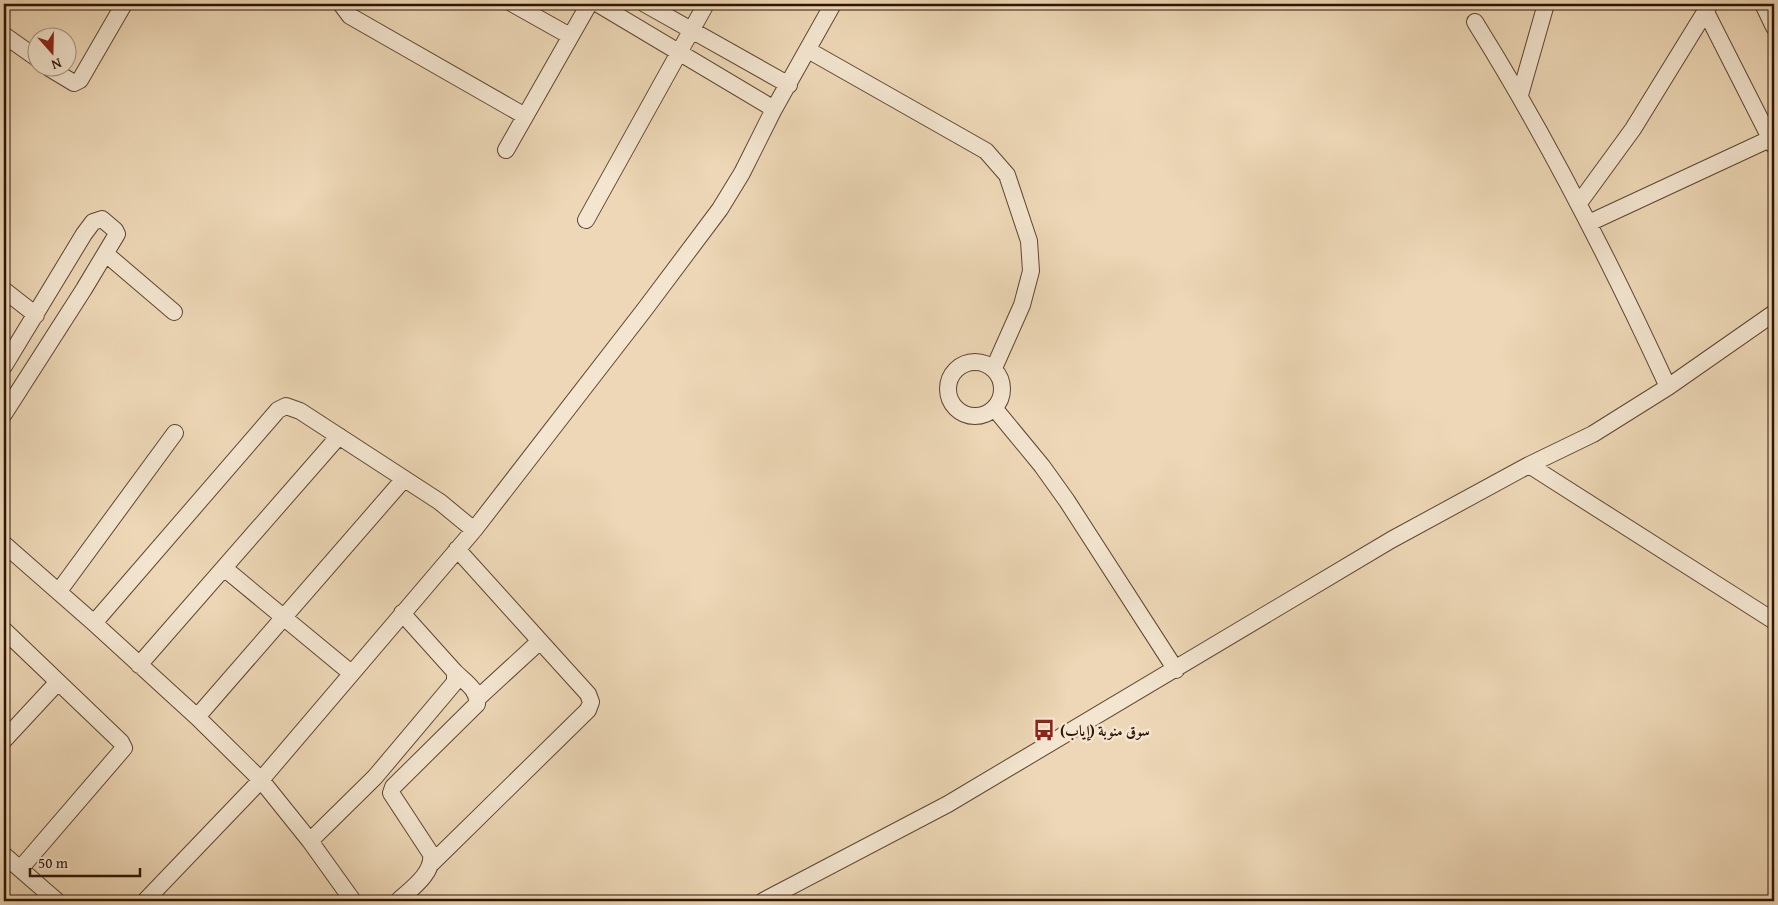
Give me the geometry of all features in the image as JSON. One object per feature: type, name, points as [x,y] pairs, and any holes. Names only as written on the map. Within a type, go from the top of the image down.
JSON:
[{"type":"street","points":[[64,78],[74,83],[80,80],[124,4]]},
{"type":"street","points":[[341,4],[350,16],[525,116]]},
{"type":"street","points":[[513,4],[570,36]]},
{"type":"street","points":[[506,150],[589,4]]},
{"type":"street","points":[[598,4],[680,51],[774,109]]},
{"type":"street","points":[[644,4],[789,85]]},
{"type":"street","points":[[586,220],[706,4]]},
{"type":"street","points":[[145,901],[261,780],[474,530],[720,209],[742,173],[774,109],[833,4]]},
{"type":"street","points":[[1520,95],[1546,4]]},
{"type":"street","points":[[1763,4],[1774,27]]},
{"type":"street","points":[[1580,203],[1633,128],[1708,8]]},
{"type":"street","points":[[1589,223],[1773,141],[1708,8]]},
{"type":"street","points":[[1475,22],[1520,95],[1580,203],[1668,387]]},
{"type":"street","points":[[4,35],[28,52]]},
{"type":"street","points":[[808,50],[986,151],[1007,175],[1029,241],[1031,270],[1022,305],[994,368]]},
{"type":"street","points":[[4,366],[84,234],[97,220],[102,219],[117,234],[4,414]]},
{"type":"street","points":[[106,254],[174,312]]},
{"type":"street","points":[[4,290],[36,315]]},
{"type":"street","points":[[763,901],[948,804],[1176,670],[1391,540],[1529,465],[1592,434],[1668,387],[1774,313]]},
{"type":"street","points":[[978,361],[994,368],[1002,383],[1000,400],[995,409],[985,416],[971,416],[956,409],[947,394],[949,377],[961,364],[978,361]]},
{"type":"street","points":[[94,623],[281,407],[291,406],[300,411],[440,502],[474,530]]},
{"type":"street","points":[[995,409],[1042,466],[1066,500],[1176,670]]},
{"type":"street","points":[[58,591],[175,433]]},
{"type":"street","points":[[139,665],[339,436]]},
{"type":"street","points":[[1529,465],[1774,621]]},
{"type":"street","points":[[196,717],[404,479]]},
{"type":"street","points":[[4,544],[94,623],[261,780],[310,840],[353,901]]},
{"type":"street","points":[[398,901],[428,871],[432,863],[588,710],[591,702],[588,694],[457,549]]},
{"type":"street","points":[[224,568],[282,618],[351,673]]},
{"type":"street","points":[[391,793],[394,787],[477,704],[478,698],[475,692],[454,672],[402,613]]},
{"type":"street","points":[[4,630],[57,683],[121,742],[124,748],[20,869]]},
{"type":"street","points":[[478,698],[540,641]]},
{"type":"street","points":[[310,840],[375,777],[450,689],[455,682],[454,672]]},
{"type":"street","points":[[4,740],[57,683]]},
{"type":"street","points":[[375,777],[391,793],[431,854],[432,863]]},
{"type":"street","points":[[4,855],[56,901]]},
{"type":"place","name":"سوق منوبة (إياب)","points":[[1044,730]]}]
